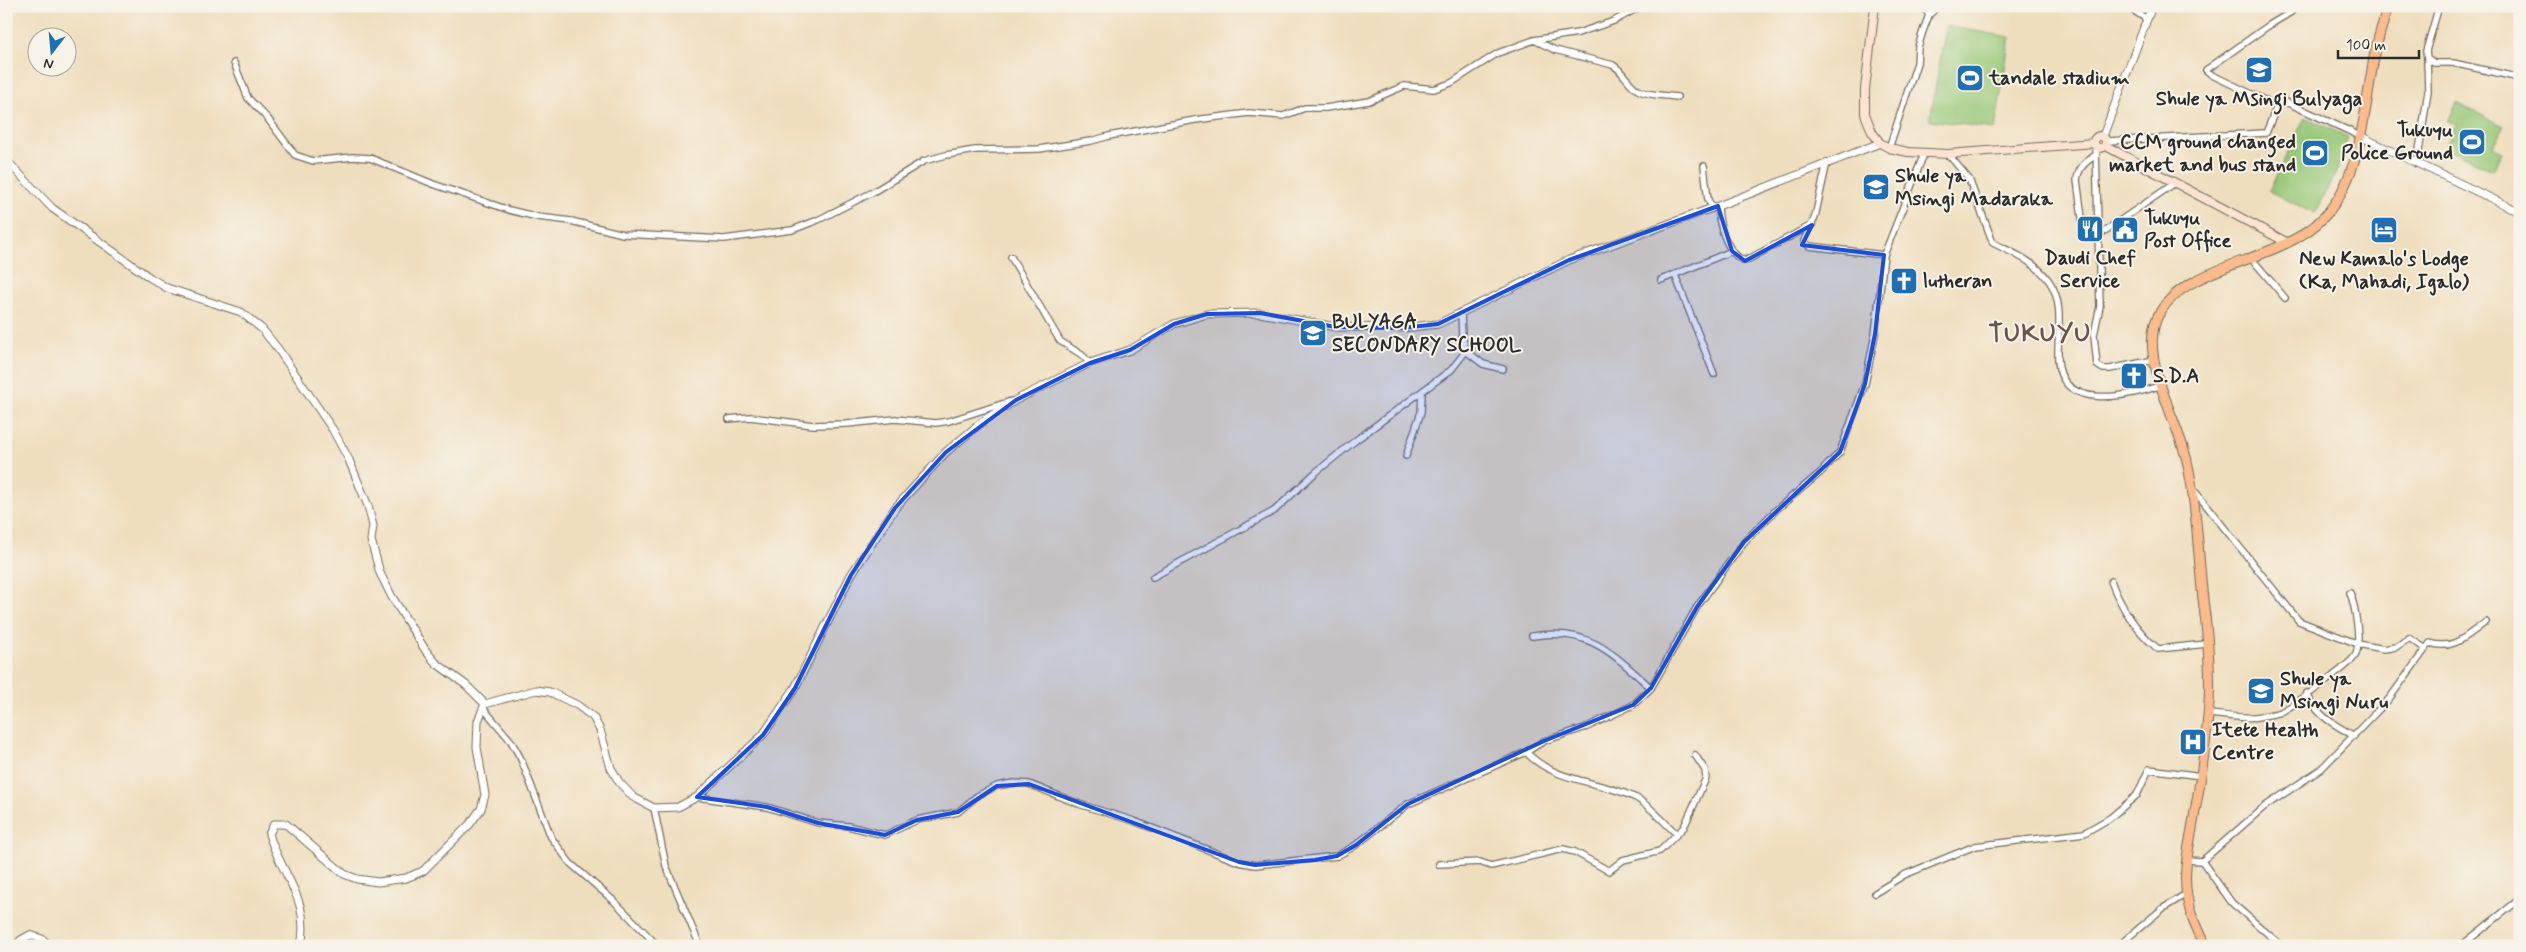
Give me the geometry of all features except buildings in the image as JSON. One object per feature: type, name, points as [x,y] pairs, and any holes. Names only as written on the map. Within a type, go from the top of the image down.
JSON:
[{"type":"highway","points":[[2205,946],[2194,922],[2186,894],[2187,860],[2208,714],[2207,644],[2187,460],[2154,360],[2154,326],[2158,316],[2172,296],[2194,281],[2288,243],[2322,219],[2334,203],[2352,169],[2375,53],[2388,6]]},
{"type":"main road","points":[[1875,6],[1864,89],[1865,114],[1872,132],[1880,142],[1889,148],[1924,154],[1948,154],[2100,148],[2105,141]]},
{"type":"main road","points":[[2096,148],[2096,137],[2288,243]]},
{"type":"street","points":[[234,63],[248,98],[268,119],[295,155],[312,160],[353,156],[370,158],[433,184],[509,210],[571,221],[623,234],[724,239],[792,230],[818,220],[872,192],[924,161],[946,155],[975,150],[1039,149],[1091,141],[1195,120],[1249,113],[1283,116],[1305,108],[1326,108],[1369,101],[1404,86],[1434,89],[1451,83],[1498,54],[1534,40],[1578,33],[1614,21],[1640,6]]},
{"type":"street","points":[[1923,6],[1929,15]]},
{"type":"street","points":[[1889,148],[1917,63],[1918,46],[1929,15],[1938,6]]},
{"type":"street","points":[[2126,6],[2147,19]]},
{"type":"street","points":[[2152,6],[2105,141],[2266,133],[2277,106],[2286,102],[2520,212]]},
{"type":"street","points":[[2417,164],[2428,91],[2426,51],[2439,6]]},
{"type":"street","points":[[2277,106],[2212,75],[2206,70],[2268,26],[2292,12]]},
{"type":"street","points":[[1534,40],[1555,50],[1613,65],[1622,70],[1638,90],[1660,96],[1677,97]]},
{"type":"street","points":[[2426,58],[2434,63],[2452,63],[2520,78]]},
{"type":"street","points":[[484,706],[536,690],[550,692],[577,705],[592,717],[600,730],[611,768],[619,782],[633,797],[654,808],[678,807],[697,797],[763,735],[795,688],[851,574],[895,508],[946,452],[987,418],[1016,400],[1090,363],[1130,350],[1174,324],[1207,314],[1260,313],[1336,327],[1402,328],[1438,324],[1569,260],[1715,207],[1880,142]]},
{"type":"street","points":[[2096,148],[2100,306],[2094,334],[2098,365],[2110,369],[2154,360]]},
{"type":"street","points":[[2096,148],[2081,166],[2077,180],[2082,230],[2099,234],[2175,182]]},
{"type":"street","points":[[697,797],[767,807],[818,823],[848,826],[885,835],[917,820],[958,812],[977,796],[997,786],[1013,783],[1029,784],[1079,804],[1134,821],[1199,848],[1255,865],[1338,856],[1356,845],[1408,804],[1526,752],[1544,741],[1587,727],[1633,705],[1650,688],[1697,607],[1744,542],[1777,509],[1820,474],[1840,452],[1866,384],[1875,334],[1884,255],[1924,154]]},
{"type":"street","points":[[1948,154],[1969,179],[1993,244],[2022,257],[2036,267],[2050,282],[2057,307],[2060,334],[2058,361],[2063,378],[2067,383],[2086,396],[2128,396],[2162,385]]},
{"type":"street","points":[[6,160],[52,208],[149,277],[167,288],[241,312],[262,330],[278,349],[333,430],[349,460],[368,506],[373,526],[371,540],[380,573],[426,651],[436,663],[466,685],[511,741],[521,759],[550,837],[565,856],[658,946]]},
{"type":"street","points":[[1827,162],[1812,225],[1804,241],[1809,246],[1884,255]]},
{"type":"street","points":[[1704,166],[1708,200],[1715,207],[1732,251],[1737,258],[1745,261],[1812,225]]},
{"type":"street","points":[[1661,280],[1732,251]]},
{"type":"street","points":[[1011,258],[1060,341],[1082,355],[1090,363]]},
{"type":"street","points":[[2252,259],[2286,298]]},
{"type":"street","points":[[1675,275],[1714,374]]},
{"type":"street","points":[[1461,312],[1462,336],[1466,351],[1483,364],[1503,369]]},
{"type":"street","points":[[1153,577],[1274,511],[1315,473],[1356,440],[1422,394],[1451,370],[1466,351]]},
{"type":"street","points":[[1406,456],[1421,412],[1422,394]]},
{"type":"street","points":[[729,419],[750,417],[813,425],[895,419],[921,419],[936,422],[949,421],[1016,400]]},
{"type":"street","points":[[2191,487],[2298,622],[2358,644],[2384,649],[2396,647],[2409,638],[2426,649]]},
{"type":"street","points":[[2110,581],[2115,593],[2143,637],[2158,649],[2207,644]]},
{"type":"street","points":[[2208,714],[2259,717],[2280,712],[2307,693],[2321,686],[2355,656],[2358,644],[2355,623],[2357,611],[2350,592]]},
{"type":"street","points":[[2187,860],[2202,861],[2264,807],[2321,769],[2389,700],[2430,643],[2446,647],[2457,642],[2486,622]]},
{"type":"street","points":[[1532,636],[1560,633],[1592,640],[1622,662],[1650,688]]},
{"type":"street","points":[[2307,693],[2312,706],[2320,715],[2354,736]]},
{"type":"street","points":[[301,946],[304,916],[298,896],[274,851],[269,834],[274,824],[286,824],[344,874],[357,879],[378,882],[406,878],[423,871],[470,824],[481,809],[485,795],[477,747],[478,721],[484,706]]},
{"type":"street","points":[[1526,752],[1537,764],[1554,772],[1610,787],[1638,799],[1676,834]]},
{"type":"street","points":[[1439,864],[1480,862],[1491,866],[1564,849],[1575,852],[1609,871],[1623,860],[1660,851],[1684,827],[1706,778],[1705,770],[1695,755]]},
{"type":"street","points":[[1875,893],[1904,875],[1975,846],[2084,833],[2110,818],[2137,795],[2149,769],[2200,776]]},
{"type":"street","points":[[654,808],[666,866],[700,946]]},
{"type":"street","points":[[2202,861],[2232,903],[2282,946]]},
{"type":"street","points":[[2118,946],[2162,909],[2186,894]]},
{"type":"street","points":[[2461,946],[2520,899]]},
{"type":"street","points":[[16,946],[21,940],[30,935],[42,939],[51,946]]},
{"type":"street","points":[[1049,946],[1058,946]]},
{"type":"highlighted area","points":[[1718,206],[1732,251],[1745,261],[1812,225],[1802,245],[1884,255],[1875,334],[1865,384],[1840,452],[1744,542],[1697,607],[1651,688],[1633,705],[1544,741],[1408,804],[1356,845],[1337,856],[1315,860],[1255,865],[1239,862],[1029,784],[997,786],[958,812],[917,820],[885,835],[818,823],[767,807],[697,797],[763,735],[795,688],[851,575],[895,508],[946,452],[1016,400],[1090,363],[1130,350],[1174,324],[1207,314],[1260,313],[1336,327],[1402,328],[1438,324],[1569,260]]},
{"type":"green space","name":"tandale stadium","points":[[1946,26],[2010,37],[1995,129],[1930,120]]},
{"type":"green space","name":"Tukuyu Police Ground","points":[[2457,103],[2504,126],[2493,146],[2502,152],[2493,170],[2445,147],[2456,125],[2448,121]]},
{"type":"green space","name":"CCM ground changed market and bus stand","points":[[2305,117],[2348,137],[2337,170],[2315,214],[2269,191]]},
{"type":"place","name":"Shule ya Msingi Bulyaga","points":[[2259,70]]},
{"type":"place","name":"tandale stadium","points":[[1970,78]]},
{"type":"place","name":"Tukuyu Police Ground","points":[[2472,142]]},
{"type":"place","name":"CCM ground changed market and bus stand","points":[[2315,153]]},
{"type":"place","name":"Shule ya Msingi Madaraka","points":[[1876,187]]},
{"type":"place","name":"Daudi Chef Service","points":[[2090,229]]},
{"type":"place","name":"Tukuyu Post Office","points":[[2125,230]]},
{"type":"place","name":"New Kamalo's Lodge (Ka, Mahadi, Igalo)","points":[[2384,230]]},
{"type":"place","name":"lutheran","points":[[1904,281]]},
{"type":"place","name":"BULYAGA SECONDARY SCHOOL","points":[[1313,333]]},
{"type":"place","name":"S.D.A","points":[[2134,376]]},
{"type":"place","name":"Shule ya Msingi Nuru","points":[[2261,691]]},
{"type":"place","name":"Itete Health Centre","points":[[2193,742]]},
{"type":"district","name":"TUKUYU","points":[[2040,334]]}]
